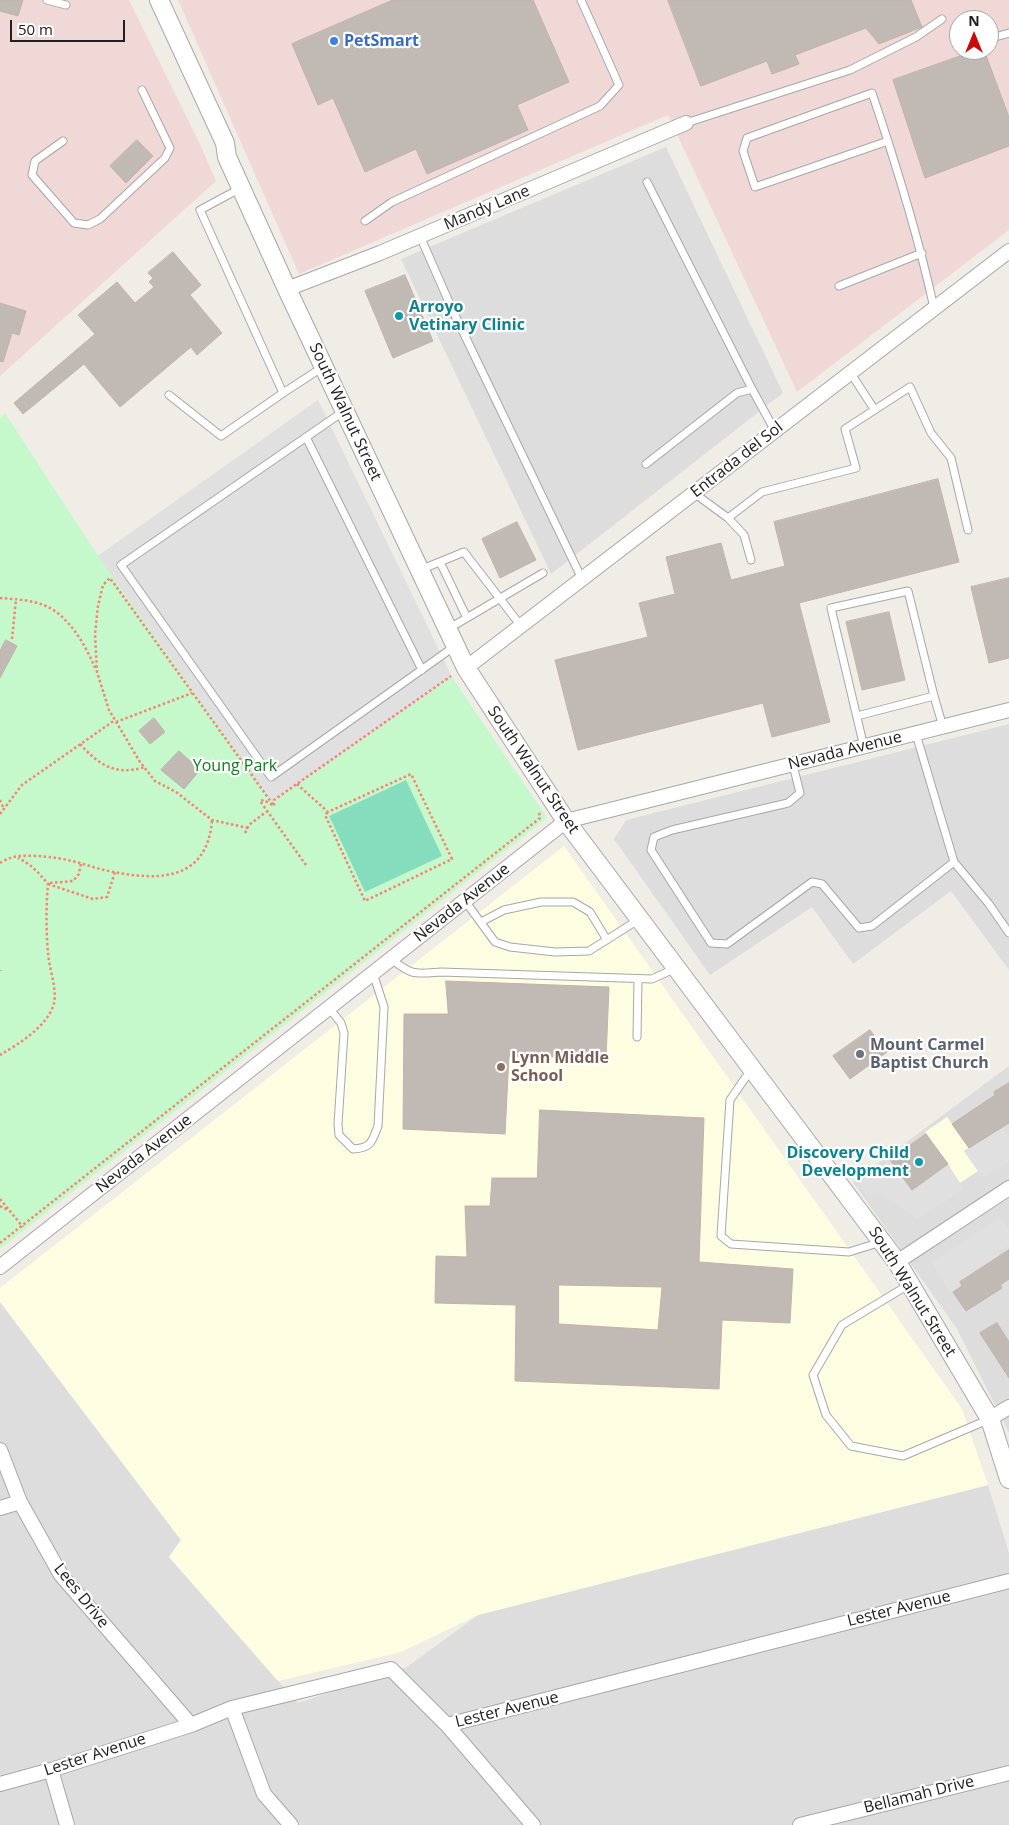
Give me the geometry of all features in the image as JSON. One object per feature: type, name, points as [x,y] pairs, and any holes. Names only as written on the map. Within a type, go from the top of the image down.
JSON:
[{"type":"street","name":"South Walnut Street","points":[[159,0],[225,143],[227,157],[287,289],[465,667],[566,821],[897,1262],[989,1420],[1009,1479]]},
{"type":"street","name":"Mandy Lane","points":[[287,289],[420,236],[686,123]]},
{"type":"street","name":"Entrada del Sol","points":[[465,667],[1009,251]]},
{"type":"street","name":"Nevada Avenue","points":[[0,1267],[566,821],[1009,710]]},
{"type":"street","points":[[897,1262],[1009,1188]]},
{"type":"street","points":[[989,1420],[1009,1407]]},
{"type":"street","name":"Lees Drive","points":[[0,1450],[20,1502],[61,1576],[190,1725]]},
{"type":"street","points":[[0,1508],[20,1502]]},
{"type":"street","name":"Lester Avenue","points":[[0,1784],[51,1770],[190,1725],[232,1708],[391,1669],[447,1725],[1009,1580]]},
{"type":"street","points":[[232,1708],[264,1794],[291,1825]]},
{"type":"street","points":[[447,1725],[533,1825]]},
{"type":"street","points":[[51,1770],[67,1825]]},
{"type":"street","name":"Bellamah Drive","points":[[800,1825],[832,1821],[1009,1773]]},
{"type":"lane","points":[[47,0],[66,5]]},
{"type":"lane","points":[[365,221],[392,202],[600,106],[619,85],[581,0]]},
{"type":"lane","points":[[686,123],[850,70],[916,37],[942,19]]},
{"type":"lane","points":[[63,141],[35,161],[32,176],[74,223],[88,225],[100,219],[165,158],[170,148],[142,90]]},
{"type":"lane","points":[[888,141],[755,187],[743,151],[748,138],[872,94],[888,141],[922,253],[934,308]]},
{"type":"lane","points":[[648,182],[775,431]]},
{"type":"lane","points":[[241,188],[200,210],[283,393]]},
{"type":"lane","points":[[420,236],[452,309],[582,579]]},
{"type":"lane","points":[[839,286],[922,253]]},
{"type":"lane","points":[[169,395],[221,436],[323,367]]},
{"type":"lane","points":[[850,372],[874,409]]},
{"type":"lane","points":[[728,518],[762,492],[856,468],[845,429],[910,387],[931,433],[950,458],[968,530]]},
{"type":"lane","points":[[646,464],[737,393],[752,389]]},
{"type":"lane","points":[[344,411],[121,564],[272,777],[455,646]]},
{"type":"lane","points":[[306,437],[422,670]]},
{"type":"lane","points":[[694,493],[728,518],[744,535],[751,560]]},
{"type":"lane","points":[[419,570],[464,552],[520,626]]},
{"type":"lane","points":[[440,562],[467,618]]},
{"type":"lane","points":[[448,630],[543,573]]},
{"type":"lane","points":[[864,747],[830,608],[908,591],[942,727]]},
{"type":"lane","points":[[857,716],[934,696]]},
{"type":"lane","points":[[916,734],[954,862],[989,904],[1009,933]]},
{"type":"lane","points":[[793,765],[800,794],[788,803],[672,830],[654,837],[651,850],[712,943],[727,944],[812,882],[822,884],[859,928],[872,926],[954,862]]},
{"type":"lane","points":[[465,901],[495,942],[510,947],[555,952],[589,951],[640,919]]},
{"type":"lane","points":[[481,922],[504,910],[541,902],[573,902],[590,912],[607,940]]},
{"type":"lane","points":[[391,959],[407,972],[419,974],[441,972],[652,979],[676,968]]},
{"type":"lane","points":[[329,1008],[341,1023],[344,1033],[339,1134],[354,1149],[365,1148],[371,1142],[378,1126],[384,1007],[373,973]]},
{"type":"lane","points":[[637,1037],[638,979]]},
{"type":"lane","points":[[752,1068],[730,1100],[721,1236],[730,1244],[849,1252],[882,1242]]},
{"type":"lane","points":[[910,1284],[842,1325],[813,1375],[826,1415],[850,1446],[903,1456],[989,1420]]},
{"type":"path","points":[[97,672],[95,634],[98,606],[103,585],[110,578],[274,806]]},
{"type":"path","points":[[0,598],[16,599],[45,606],[59,614],[79,637],[89,653],[97,672],[109,710],[144,767],[155,781],[176,792],[212,820],[248,828]]},
{"type":"path","points":[[12,639],[16,599]]},
{"type":"path","points":[[274,806],[274,800],[465,667]]},
{"type":"path","points":[[0,814],[22,785],[115,721],[192,693]]},
{"type":"path","points":[[80,744],[96,759],[116,770],[131,772],[144,767]]},
{"type":"path","points":[[411,774],[452,859],[365,901],[325,815],[328,812],[411,774]]},
{"type":"path","points":[[297,784],[328,812]]},
{"type":"path","points":[[0,800],[4,808]]},
{"type":"path","points":[[274,806],[264,800],[260,801],[266,812],[306,865]]},
{"type":"path","points":[[245,833],[249,825],[266,812]]},
{"type":"path","points":[[0,1243],[540,818]]},
{"type":"path","points":[[0,863],[11,857],[55,857],[115,872],[154,876],[180,873],[193,864],[205,849],[210,836],[212,820]]},
{"type":"path","points":[[17,857],[27,862],[48,884],[93,899],[107,897],[115,872]]},
{"type":"path","points":[[48,884],[73,881],[79,874],[81,863]]},
{"type":"path","points":[[0,1055],[31,1035],[49,1015],[54,1002],[52,971],[48,954],[46,906],[48,884]]},
{"type":"path","points":[[0,1199],[33,1241]]},
{"type":"path","points":[[0,1206],[9,1210]]},
{"type":"shaded area","points":[[0,0],[129,0],[199,142],[216,181],[0,376]]},
{"type":"shaded area","points":[[178,0],[1009,0],[1009,230],[797,392],[668,115],[299,274]]},
{"type":"shaded area","points":[[666,147],[783,393],[551,574],[401,259]]},
{"type":"shaded area","points":[[318,400],[452,677],[272,802],[98,556]]},
{"type":"shaded area","points":[[1009,724],[1009,970],[951,891],[853,964],[812,907],[710,975],[614,839],[626,820]]},
{"type":"shaded area","name":"Lynn Middle School","points":[[564,846],[962,1409],[988,1485],[478,1615],[401,1652],[278,1681],[169,1557],[181,1540],[0,1302],[0,1288]]},
{"type":"shaded area","points":[[1009,1066],[1009,1433],[957,1329],[853,1182]]},
{"type":"shaded area","points":[[947,1117],[969,1148],[964,1151],[978,1171],[960,1183],[925,1132]]},
{"type":"shaded area","points":[[1003,1127],[1009,1136],[1009,1162],[983,1178],[964,1151]]},
{"type":"shaded area","points":[[890,1160],[912,1190],[948,1164],[964,1190],[917,1219],[882,1195],[872,1193],[867,1196],[857,1182]]},
{"type":"shaded area","points":[[1000,1217],[1009,1229],[1009,1247],[998,1252],[1000,1256],[989,1263],[999,1279],[972,1274],[960,1282],[962,1286],[950,1294],[932,1262]]},
{"type":"shaded area","points":[[0,1302],[181,1540],[169,1557],[298,1703],[407,1667],[478,1615],[988,1485],[1009,1553],[1009,1825],[0,1825]]},
{"type":"green space","name":"Young Park","points":[[318,400],[452,677],[547,818],[0,1249],[0,418],[5,413],[98,556]]},
{"type":"green space","points":[[406,780],[442,856],[365,892],[329,816]]},
{"type":"building","points":[[0,0],[23,0],[18,16],[0,11]]},
{"type":"building","points":[[393,0],[533,0],[569,82],[517,105],[528,130],[427,174],[416,149],[365,172],[333,98],[318,105],[292,44]]},
{"type":"building","points":[[668,0],[911,0],[922,27],[879,44],[866,28],[795,55],[799,64],[772,74],[767,61],[701,86]]},
{"type":"building","points":[[949,60],[988,60],[1009,117],[1009,146],[925,178],[893,80]]},
{"type":"building","points":[[137,140],[153,156],[126,183],[110,166]]},
{"type":"building","points":[[173,252],[201,285],[190,295],[222,333],[197,355],[191,347],[120,407],[84,364],[23,414],[14,403],[95,334],[78,315],[117,282],[135,303],[154,287],[149,282],[153,278],[148,273]]},
{"type":"building","name":"Arroyo Vetinary Clinic","points":[[405,275],[433,341],[393,358],[365,291]]},
{"type":"building","points":[[0,303],[26,311],[19,335],[12,333],[3,362],[0,361]]},
{"type":"building","points":[[938,479],[959,562],[799,603],[830,722],[772,737],[763,703],[578,750],[555,660],[648,637],[639,603],[675,594],[666,557],[721,543],[731,580],[785,566],[774,522]]},
{"type":"building","points":[[517,522],[536,560],[500,578],[482,539]]},
{"type":"building","points":[[1009,578],[1009,658],[989,663],[971,587]]},
{"type":"building","points":[[889,612],[905,680],[862,690],[846,622]]},
{"type":"building","points":[[6,640],[17,646],[0,678],[0,651]]},
{"type":"building","points":[[154,718],[165,732],[150,744],[139,731]]},
{"type":"building","points":[[179,751],[200,770],[184,789],[161,770]]},
{"type":"building","points":[[446,981],[609,987],[606,1058],[509,1056],[505,1134],[403,1129],[404,1014],[448,1014]]},
{"type":"building","name":"Mount Carmel Baptist Church","points":[[870,1030],[887,1052],[850,1079],[833,1056]]},
{"type":"building","points":[[1009,1083],[1009,1123],[969,1148],[952,1124],[995,1095],[994,1092]]},
{"type":"building","points":[[540,1110],[704,1118],[699,1262],[793,1269],[790,1323],[722,1320],[719,1389],[515,1381],[516,1305],[435,1303],[436,1256],[467,1257],[465,1206],[490,1206],[492,1178],[537,1178]],"holes":[[[559,1285],[662,1287],[658,1330],[559,1324]]]},
{"type":"building","name":"Discovery Child Development","points":[[926,1134],[948,1164],[912,1190],[890,1160]]},
{"type":"building","points":[[1009,1250],[1009,1279],[1000,1285],[1002,1288],[966,1311],[953,1292],[962,1286],[960,1282]]},
{"type":"building","points":[[997,1323],[1009,1342],[1009,1378],[980,1333]]},
{"type":"place","name":"PetSmart","points":[[334,41]]},
{"type":"place","name":"Arroyo Vetinary Clinic","points":[[399,316]]},
{"type":"place","name":"Mount Carmel Baptist Church","points":[[860,1054]]},
{"type":"place","name":"Lynn Middle School","points":[[501,1067]]},
{"type":"place","name":"Discovery Child Development","points":[[919,1162]]}]
